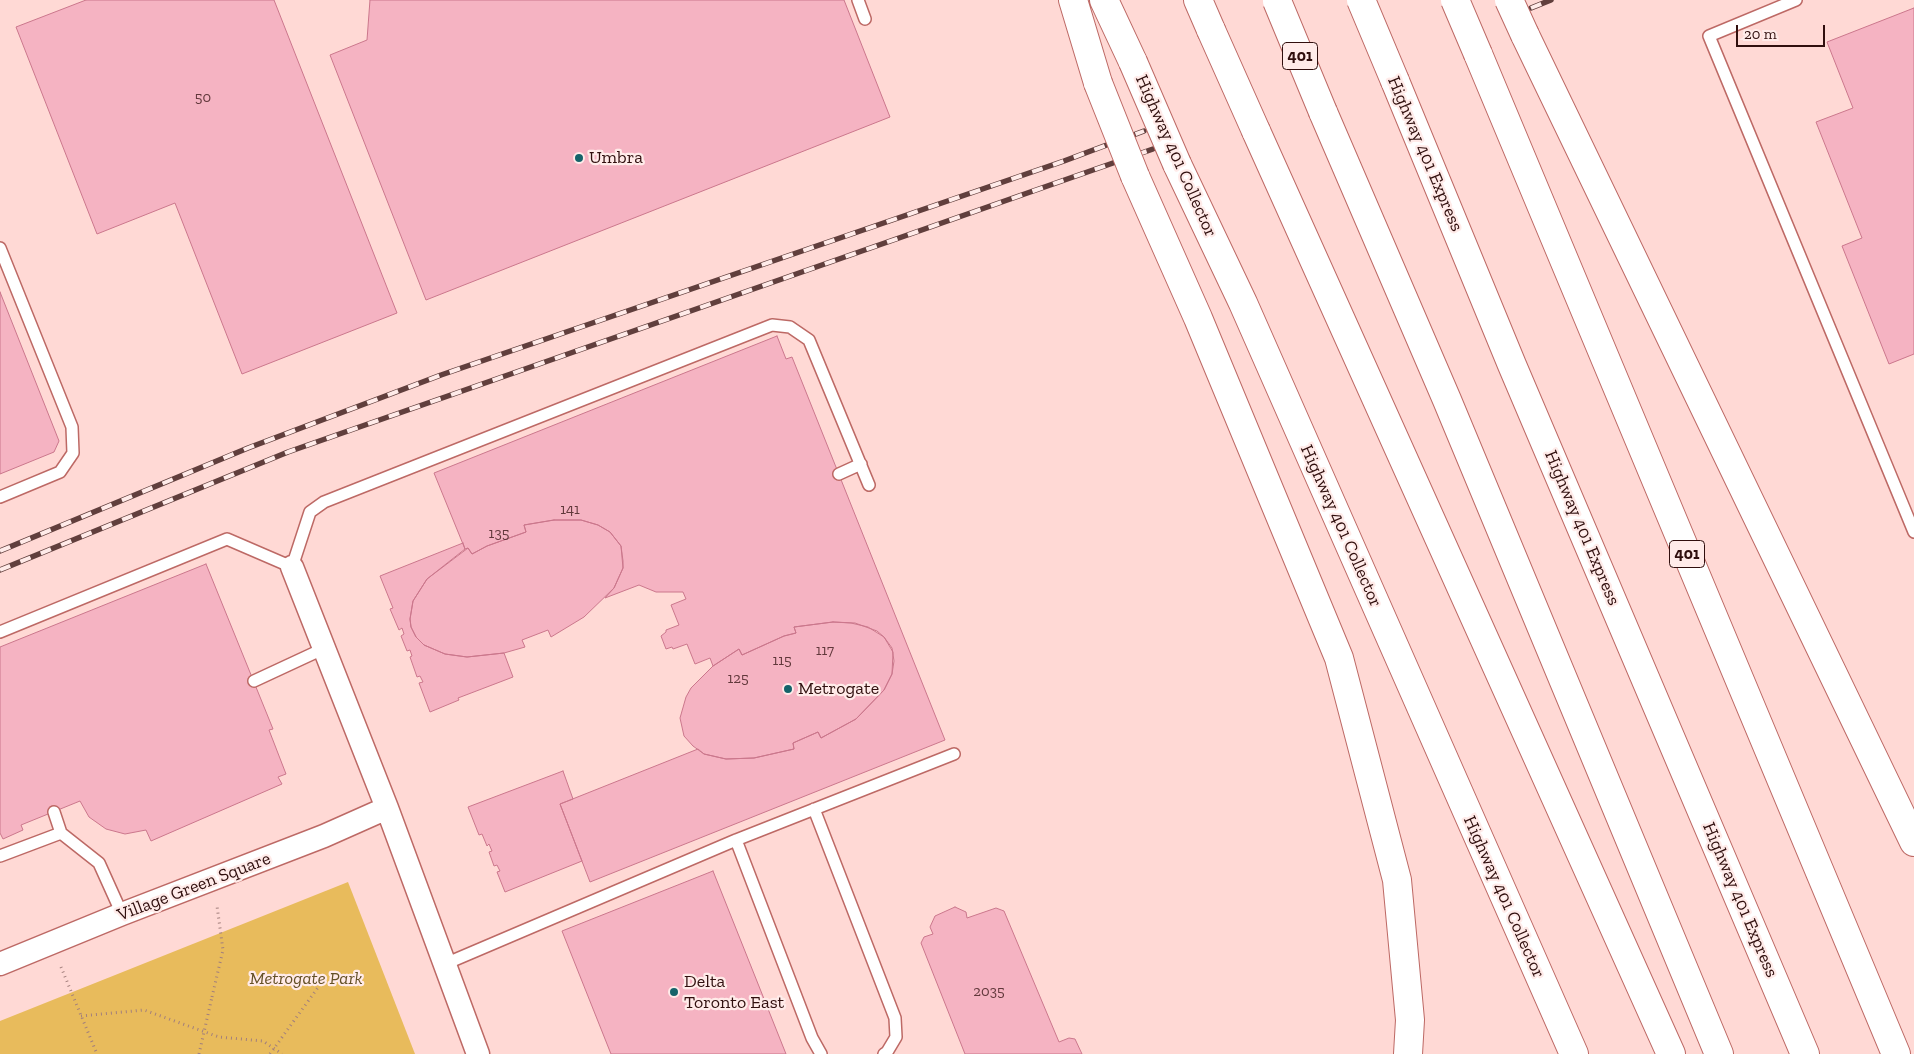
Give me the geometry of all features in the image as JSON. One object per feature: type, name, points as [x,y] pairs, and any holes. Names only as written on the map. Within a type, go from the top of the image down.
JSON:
[{"type":"highway","points":[[1073,0],[1098,83],[1135,176],[1198,318],[1339,658],[1397,880],[1410,1020],[1408,1054]]},
{"type":"highway","name":"Highway 401 Collector","points":[[1104,0],[1177,164],[1243,303],[1574,1054]]},
{"type":"highway","points":[[1198,0],[1671,1054]]},
{"type":"highway","name":"401","points":[[1277,0],[1447,400],[1719,1054]]},
{"type":"highway","name":"Highway 401 Express","points":[[1361,0],[1512,365],[1806,1054]]},
{"type":"highway","name":"401","points":[[1455,0],[1896,1054]]},
{"type":"highway","points":[[1509,0],[1914,842]]},
{"type":"street","points":[[292,567],[387,808],[478,1054]]},
{"type":"street","name":"Village Green Square","points":[[0,964],[122,914],[324,836],[387,808]]},
{"type":"lane","points":[[858,0],[866,19]]},
{"type":"lane","points":[[1796,0],[1709,36],[1914,532]]},
{"type":"lane","points":[[0,248],[72,427],[73,453],[60,472],[0,497]]},
{"type":"lane","points":[[0,632],[227,540],[292,567],[310,512],[324,502],[772,325],[790,327],[808,340],[869,485]]},
{"type":"lane","points":[[839,474],[861,464]]},
{"type":"lane","points":[[254,681],[325,648]]},
{"type":"lane","points":[[445,964],[736,840],[954,754]]},
{"type":"lane","points":[[814,809],[895,1018],[896,1037],[884,1054]]},
{"type":"lane","points":[[54,812],[61,833],[99,864],[122,914]]},
{"type":"lane","points":[[0,856],[61,833]]},
{"type":"lane","points":[[736,840],[812,1038],[822,1054]]},
{"type":"path","points":[[199,1054],[223,950],[214,880]]},
{"type":"path","points":[[52,943],[97,1054]]},
{"type":"path","points":[[270,1054],[319,986]]},
{"type":"path","points":[[81,1016],[144,1010],[218,1038],[263,1041],[282,1054]]},
{"type":"green space","name":"Metrogate Park","points":[[348,882],[415,1054],[0,1054],[0,1021]]},
{"type":"building","points":[[86,0],[274,0],[397,313],[242,374],[175,203],[97,234],[16,27]]},
{"type":"building","name":"Umbra","points":[[370,0],[844,0],[890,117],[426,300],[330,55],[367,40]]},
{"type":"building","points":[[1914,8],[1914,354],[1889,364],[1842,246],[1862,238],[1816,122],[1853,108],[1827,42]]},
{"type":"building","points":[[0,292],[59,441],[54,452],[0,474]]},
{"type":"building","points":[[777,336],[786,359],[792,357],[945,740],[590,882],[560,804],[698,749],[704,754],[726,759],[754,758],[794,749],[793,743],[818,732],[821,738],[856,719],[884,690],[892,674],[894,661],[892,648],[884,637],[868,627],[851,623],[833,622],[794,627],[796,633],[784,636],[742,655],[739,649],[713,666],[710,658],[695,664],[687,644],[673,649],[672,647],[666,649],[661,636],[666,630],[679,625],[671,605],[686,599],[683,592],[656,592],[639,585],[605,598],[614,588],[623,568],[621,546],[610,532],[598,525],[581,520],[554,520],[524,525],[526,532],[487,546],[472,554],[468,548],[465,549],[434,473]]},
{"type":"building","points":[[554,520],[581,520],[598,525],[610,532],[621,546],[623,568],[614,588],[584,617],[551,637],[548,630],[522,640],[525,647],[504,653],[467,657],[445,654],[424,645],[416,637],[411,627],[410,619],[413,601],[427,579],[468,548],[472,554],[487,546],[526,532],[524,525]]},
{"type":"building","points":[[463,543],[465,549],[427,579],[413,601],[410,619],[411,627],[416,637],[424,645],[445,654],[467,657],[504,653],[513,677],[458,698],[459,700],[430,712],[419,683],[423,682],[420,676],[417,677],[410,657],[412,656],[410,650],[407,651],[401,636],[404,634],[402,628],[399,630],[390,609],[393,608],[380,576]]},
{"type":"building","points":[[206,564],[273,729],[269,730],[286,774],[278,777],[282,784],[151,841],[146,830],[125,834],[106,829],[89,817],[80,801],[21,825],[23,830],[3,839],[0,833],[0,647]]},
{"type":"building","name":"Metrogate","points":[[833,622],[855,623],[877,631],[884,637],[893,652],[892,674],[884,690],[856,719],[821,738],[818,732],[793,743],[794,749],[754,758],[726,759],[704,754],[684,736],[680,718],[686,697],[691,688],[713,666],[739,649],[742,655],[784,636],[796,633],[794,627]]},
{"type":"building","points":[[563,771],[573,799],[560,804],[582,861],[505,892],[497,872],[500,871],[497,865],[494,866],[489,852],[492,851],[489,844],[487,846],[482,834],[479,835],[468,807]]},
{"type":"building","name":"Delta Toronto East","points":[[713,871],[786,1054],[611,1054],[562,931]]},
{"type":"building","points":[[955,907],[966,912],[967,918],[996,908],[1004,911],[1059,1042],[1069,1038],[1075,1039],[1082,1054],[965,1054],[921,943],[924,937],[933,934],[930,927],[935,916]]},
{"type":"railway","points":[[1531,8],[1551,0]]},
{"type":"railway","points":[[0,551],[248,448],[441,375],[1064,161],[1144,131]]},
{"type":"railway","points":[[0,570],[288,452],[1153,149]]},
{"type":"place","name":"Umbra","points":[[579,158]]},
{"type":"place","name":"Metrogate","points":[[788,689]]},
{"type":"place","name":"Delta Toronto East","points":[[674,992]]}]
